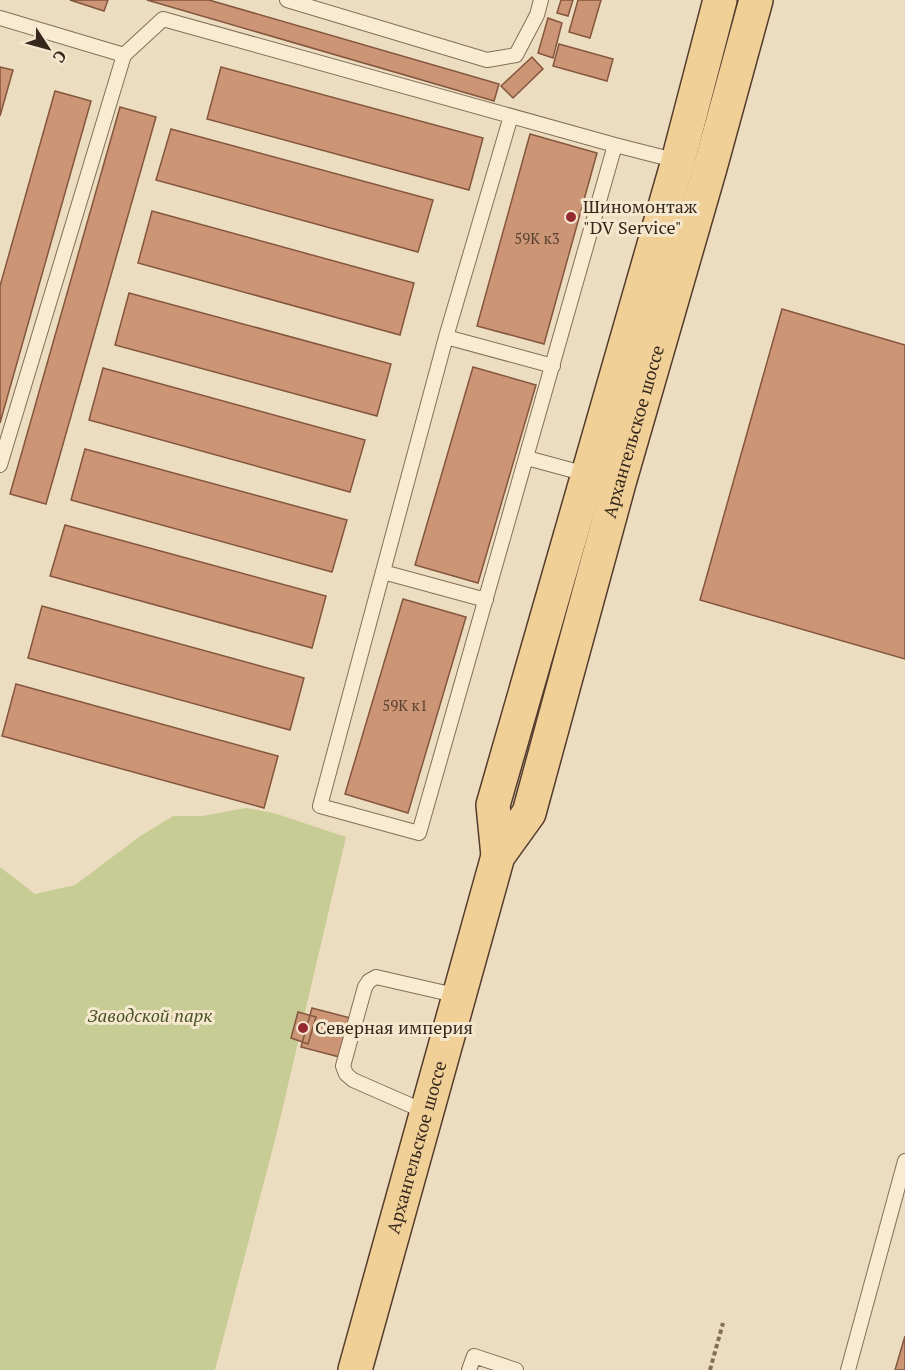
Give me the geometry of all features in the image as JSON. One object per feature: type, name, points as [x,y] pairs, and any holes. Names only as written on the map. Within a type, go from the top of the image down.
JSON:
[{"type":"main road","name":"Архангельское шоссе","points":[[498,856],[493,805],[586,474],[678,160],[720,0]]},
{"type":"main road","name":"Архангельское шоссе","points":[[355,1370],[498,856],[529,813],[619,483],[756,0]]},
{"type":"main road","points":[[678,160],[710,168]]},
{"type":"main road","points":[[586,474],[619,483]]},
{"type":"lane","points":[[287,0],[487,60],[516,55],[537,15],[541,0]]},
{"type":"lane","points":[[0,18],[124,55]]},
{"type":"lane","points":[[0,465],[124,55],[163,19],[615,145],[678,160]]},
{"type":"lane","points":[[511,116],[446,337],[320,806],[419,833],[615,145]]},
{"type":"lane","points":[[446,337],[553,366]]},
{"type":"lane","points":[[527,458],[586,474]]},
{"type":"lane","points":[[383,572],[486,600]]},
{"type":"lane","points":[[426,1112],[353,1080],[346,1074],[343,1066],[365,987],[376,977],[459,996]]},
{"type":"lane","points":[[848,1370],[905,1161]]},
{"type":"lane","points":[[469,1370],[474,1356],[516,1370]]},
{"type":"path","points":[[710,1370],[723,1323]]},
{"type":"green space","name":"Заводской парк","points":[[246,808],[274,813],[346,837],[277,1132],[215,1370],[0,1370],[0,867],[35,894],[75,885],[139,837],[173,816],[202,816]]},
{"type":"building","points":[[70,0],[108,0],[104,11]]},
{"type":"building","points":[[147,0],[209,0],[499,84],[494,101]]},
{"type":"building","points":[[561,0],[573,0],[568,16],[557,13]]},
{"type":"building","points":[[578,0],[601,0],[590,38],[569,32]]},
{"type":"building","points":[[548,18],[562,23],[553,58],[538,53]]},
{"type":"building","points":[[559,44],[613,59],[607,81],[553,66]]},
{"type":"building","points":[[532,57],[543,69],[513,98],[501,86]]},
{"type":"building","points":[[0,67],[13,70],[0,116]]},
{"type":"building","points":[[221,67],[483,138],[469,190],[207,119]]},
{"type":"building","points":[[55,91],[91,101],[0,423],[0,286]]},
{"type":"building","points":[[120,107],[156,117],[46,504],[10,494]]},
{"type":"building","points":[[171,129],[433,200],[418,252],[156,180]]},
{"type":"building","points":[[530,134],[597,153],[544,344],[477,326]]},
{"type":"building","points":[[152,211],[414,283],[400,335],[138,263]]},
{"type":"building","points":[[129,293],[391,364],[377,416],[115,345]]},
{"type":"building","points":[[782,309],[905,345],[905,659],[700,600]]},
{"type":"building","points":[[473,367],[536,385],[478,583],[415,565]]},
{"type":"building","points":[[103,368],[365,440],[350,492],[89,420]]},
{"type":"building","points":[[85,449],[347,520],[332,572],[71,500]]},
{"type":"building","points":[[65,525],[326,596],[312,648],[50,576]]},
{"type":"building","points":[[403,599],[466,617],[408,813],[345,794]]},
{"type":"building","points":[[42,606],[304,678],[290,730],[28,658]]},
{"type":"building","points":[[16,684],[278,756],[264,808],[2,736]]},
{"type":"building","points":[[312,1008],[362,1021],[351,1060],[301,1047]]},
{"type":"building","name":"Северная империя","points":[[298,1012],[316,1017],[308,1044],[291,1038]]},
{"type":"building","points":[[905,1336],[905,1370],[895,1370]]},
{"type":"place","name":"Шиномонтаж \"DV Service\"","points":[[571,217]]},
{"type":"place","name":"Северная империя","points":[[303,1028]]}]
